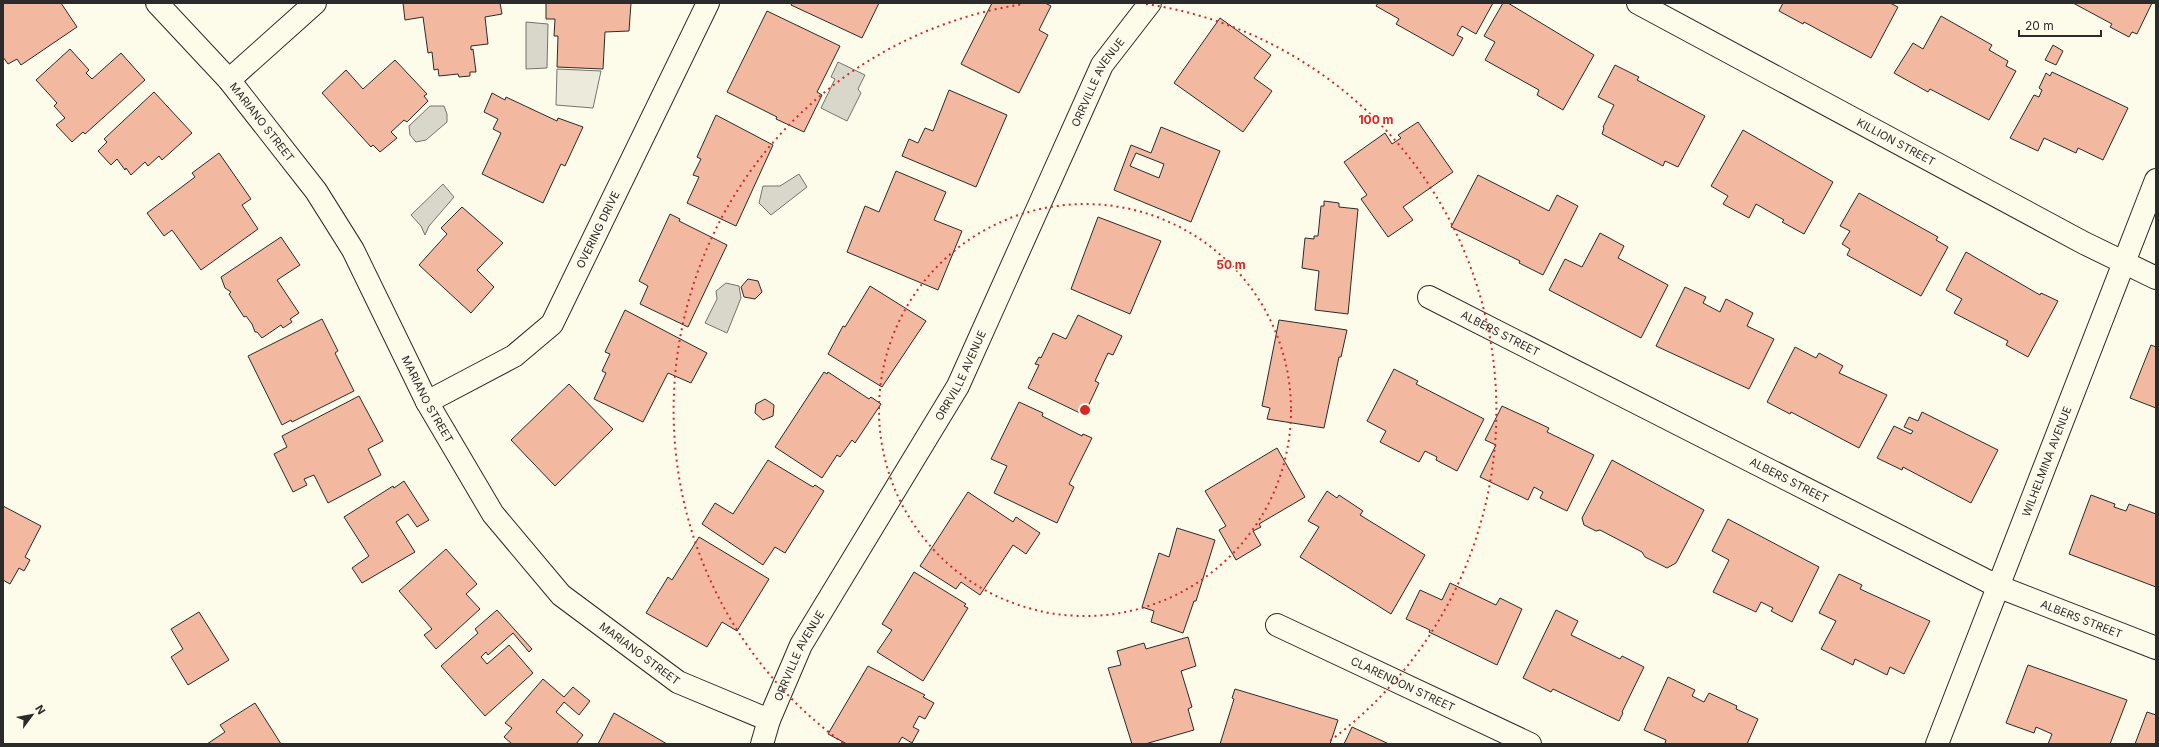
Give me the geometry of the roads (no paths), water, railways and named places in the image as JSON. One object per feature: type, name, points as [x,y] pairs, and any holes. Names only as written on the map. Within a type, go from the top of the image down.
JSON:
[{"type":"street","name":"MARIANO STREET","points":[[156,3],[229,80],[316,190],[353,250],[428,402],[493,514],[561,595],[678,682],[769,720]]},
{"type":"street","points":[[229,80],[315,3]]},
{"type":"street","name":"OVERING DRIVE","points":[[428,402],[514,356],[552,324],[708,3]]},
{"type":"street","name":"ORRVILLE AVENUE","points":[[762,744],[769,720],[801,645],[958,386],[1102,65],[1150,3]]},
{"type":"street","name":"KILLION STREET","points":[[1638,3],[2123,263],[2156,278]]},
{"type":"street","name":"WILHELMINA AVENUE","points":[[1937,744],[2156,180]]},
{"type":"street","name":"ALBERS STREET","points":[[1428,297],[1998,586],[2156,648]]},
{"type":"street","name":"CLARENDON STREET","points":[[1277,625],[1530,744]]}]
